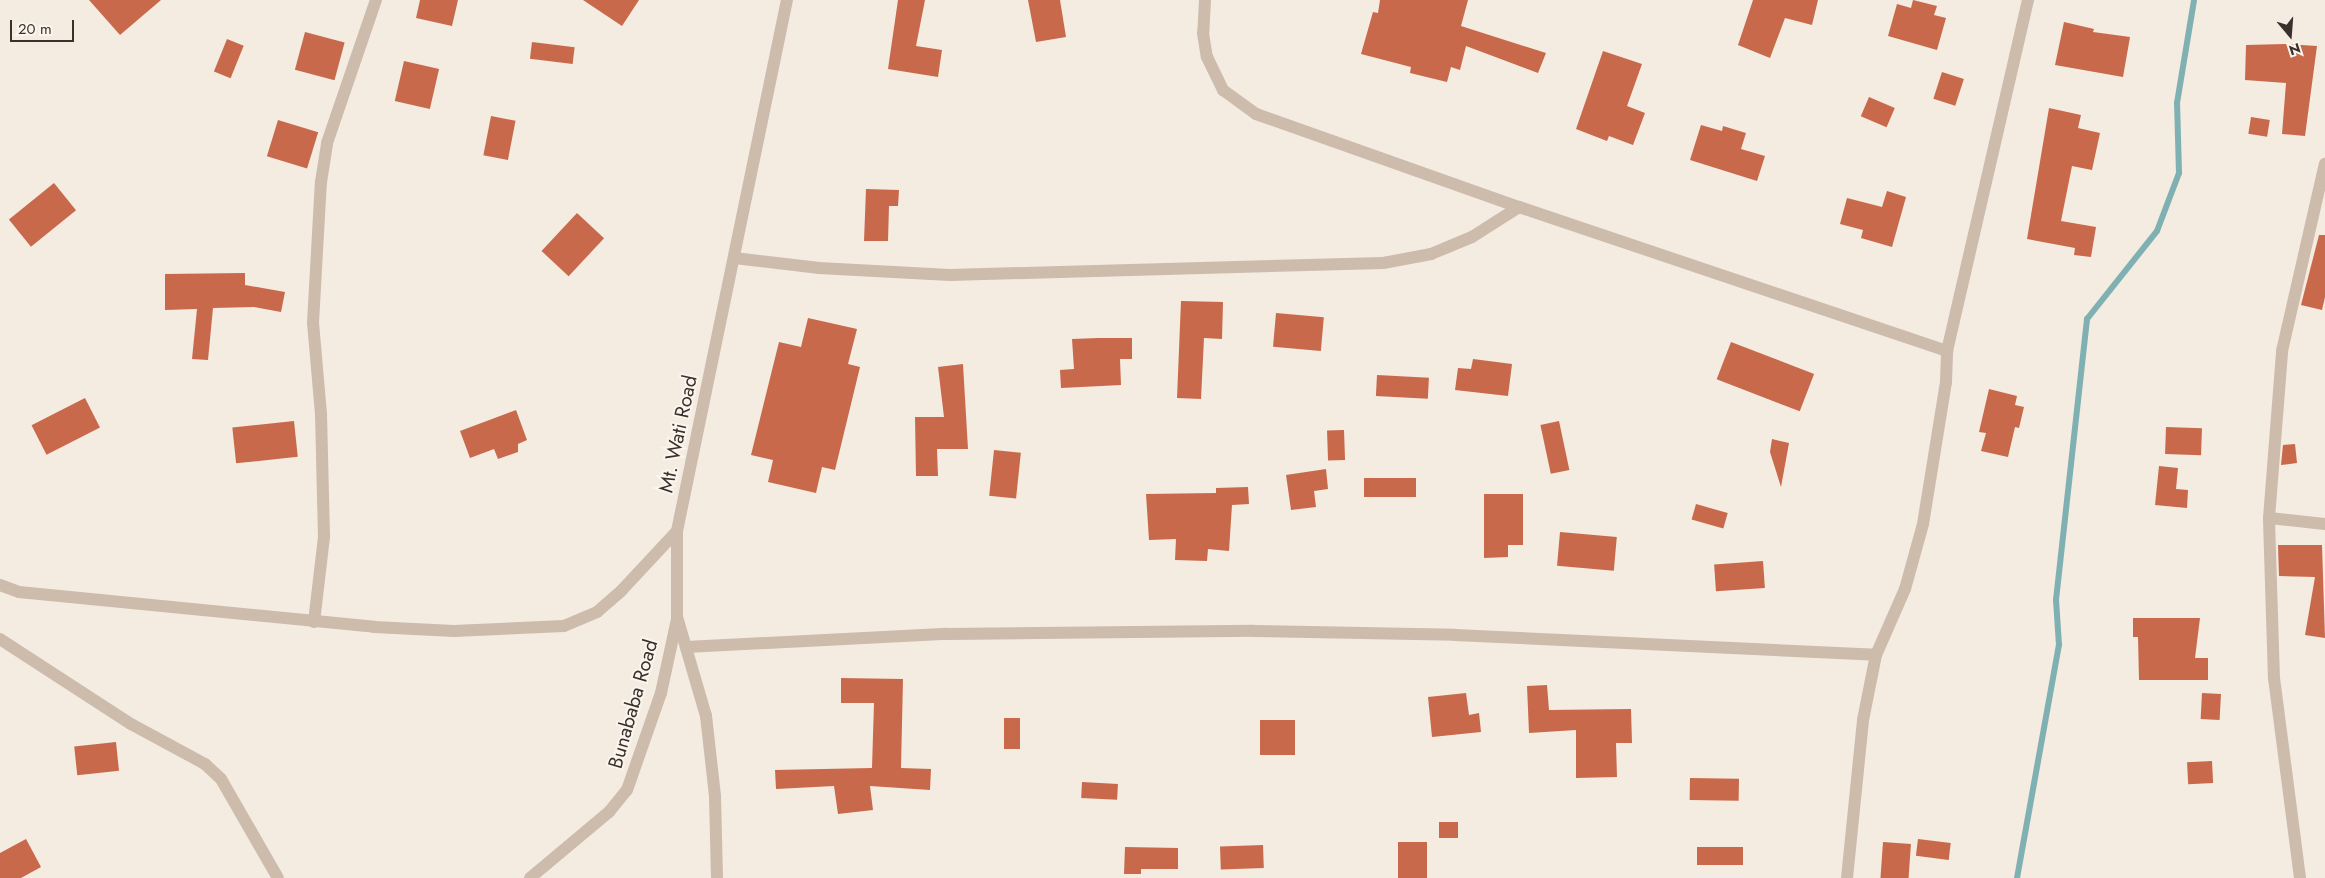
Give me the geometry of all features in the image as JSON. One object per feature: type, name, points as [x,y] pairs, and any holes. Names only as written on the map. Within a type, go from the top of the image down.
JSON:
[{"type":"street","points":[[314,622],[324,537],[321,414],[313,323],[321,182],[327,143],[376,0]]},
{"type":"street","name":"Mt. Wati Road","points":[[717,878],[715,796],[706,716],[677,617],[676,531],[787,0]]},
{"type":"street","points":[[1205,0],[1203,33],[1207,57],[1222,90],[1256,114],[1519,207],[1947,351]]},
{"type":"street","points":[[1847,878],[1864,720],[1876,655],[1905,589],[1923,524],[1946,382],[1947,351],[2028,0]]},
{"type":"street","points":[[2300,878],[2274,679],[2269,518],[2282,351],[2325,164]]},
{"type":"street","points":[[734,258],[899,274],[950,275],[1383,263],[1432,254],[1472,237],[1519,207]]},
{"type":"street","points":[[2269,518],[2325,524]]},
{"type":"street","points":[[0,585],[19,592],[314,622],[454,631],[564,626],[597,612],[622,590],[676,531]]},
{"type":"street","name":"Bunababa Road","points":[[530,878],[609,812],[627,790],[661,693],[677,617]]},
{"type":"street","points":[[686,647],[948,634],[1254,631],[1455,635],[1876,655]]},
{"type":"street","points":[[0,639],[132,724],[205,764],[221,779],[278,878]]},
{"type":"building","points":[[89,0],[161,0],[120,35]]},
{"type":"building","points":[[420,0],[458,0],[452,26],[416,18]]},
{"type":"building","points":[[583,0],[639,0],[622,26]]},
{"type":"building","points":[[898,0],[925,0],[916,46],[942,50],[938,77],[888,69]]},
{"type":"building","points":[[1028,0],[1060,0],[1066,37],[1036,42]]},
{"type":"building","points":[[1380,0],[1468,0],[1461,26],[1546,53],[1538,73],[1466,46],[1460,70],[1451,67],[1447,82],[1410,73],[1411,67],[1361,54],[1373,12],[1378,13]]},
{"type":"building","points":[[1753,0],[1818,0],[1812,25],[1785,18],[1770,58],[1738,45]]},
{"type":"building","points":[[1913,0],[1937,6],[1934,15],[1946,18],[1937,50],[1888,36],[1897,4],[1911,8]]},
{"type":"building","points":[[2064,22],[2094,29],[2093,32],[2130,37],[2123,77],[2055,65]]},
{"type":"building","points":[[305,32],[345,43],[335,80],[295,70]]},
{"type":"building","points":[[227,39],[244,46],[231,78],[214,71]]},
{"type":"building","points":[[532,42],[575,47],[573,64],[530,59]]},
{"type":"building","points":[[2285,44],[2317,46],[2305,136],[2282,134],[2286,83],[2245,80],[2246,45]]},
{"type":"building","points":[[1603,51],[1642,64],[1627,106],[1645,113],[1633,145],[1609,136],[1607,141],[1576,129]]},
{"type":"building","points":[[404,61],[439,69],[430,109],[395,101]]},
{"type":"building","points":[[1942,72],[1964,79],[1955,106],[1933,99]]},
{"type":"building","points":[[1869,97],[1895,108],[1887,127],[1861,116]]},
{"type":"building","points":[[2049,108],[2081,115],[2078,128],[2100,133],[2092,170],[2072,166],[2061,221],[2096,227],[2091,257],[2074,255],[2075,248],[2027,239]]},
{"type":"building","points":[[491,116],[516,121],[508,160],[483,155]]},
{"type":"building","points":[[2251,117],[2270,120],[2267,137],[2248,134]]},
{"type":"building","points":[[278,120],[318,132],[307,169],[267,156]]},
{"type":"building","points":[[1701,125],[1722,131],[1723,126],[1746,133],[1741,149],[1765,156],[1757,181],[1690,160]]},
{"type":"building","points":[[54,183],[76,210],[31,247],[9,220]]},
{"type":"building","points":[[866,189],[899,190],[898,206],[889,206],[888,241],[864,241]]},
{"type":"building","points":[[1887,191],[1906,197],[1892,247],[1861,238],[1863,230],[1840,224],[1847,198],[1882,207]]},
{"type":"building","points":[[577,213],[604,238],[569,276],[542,251]]},
{"type":"building","points":[[2319,235],[2325,235],[2325,297],[2322,310],[2301,305]]},
{"type":"building","points":[[245,273],[245,285],[285,292],[281,312],[254,307],[213,308],[208,360],[192,359],[197,309],[165,310],[165,274]]},
{"type":"building","points":[[1181,301],[1223,302],[1222,339],[1204,338],[1201,399],[1177,398]]},
{"type":"building","points":[[1276,313],[1324,317],[1321,351],[1273,347]]},
{"type":"building","points":[[808,318],[857,329],[848,364],[860,367],[835,470],[822,467],[816,493],[768,482],[773,460],[751,455],[779,342],[801,347]]},
{"type":"building","points":[[1132,338],[1132,359],[1120,359],[1121,385],[1061,388],[1060,370],[1074,369],[1072,339]]},
{"type":"building","points":[[1731,342],[1814,374],[1800,411],[1717,379]]},
{"type":"building","points":[[1473,359],[1512,364],[1508,396],[1455,390],[1458,368],[1471,369]]},
{"type":"building","points":[[963,364],[968,449],[937,449],[938,476],[916,476],[915,417],[944,417],[938,367]]},
{"type":"building","points":[[1377,375],[1429,378],[1428,399],[1376,396]]},
{"type":"building","points":[[1989,389],[2017,396],[2015,405],[2024,407],[2019,428],[2015,427],[2008,457],[1981,451],[1986,433],[1979,432]]},
{"type":"building","points":[[85,398],[100,427],[47,455],[32,425]]},
{"type":"building","points":[[516,410],[527,440],[518,444],[518,452],[498,459],[494,449],[470,458],[460,431]]},
{"type":"building","points":[[294,421],[298,457],[236,463],[232,427]]},
{"type":"building","points":[[1559,421],[1569,470],[1551,474],[1540,425]]},
{"type":"building","points":[[2166,427],[2202,428],[2201,455],[2165,454]]},
{"type":"building","points":[[1344,430],[1345,460],[1328,461],[1327,431]]},
{"type":"building","points":[[1772,439],[1789,443],[1781,487],[1770,452]]},
{"type":"building","points":[[2295,444],[2297,463],[2281,465],[2283,445]]},
{"type":"building","points":[[994,450],[1021,453],[1016,499],[989,496]]},
{"type":"building","points":[[2159,466],[2178,468],[2176,489],[2188,490],[2187,508],[2155,505]]},
{"type":"building","points":[[1326,469],[1328,489],[1314,491],[1316,507],[1291,510],[1286,475]]},
{"type":"building","points":[[1364,478],[1416,478],[1416,497],[1364,497]]},
{"type":"building","points":[[1248,487],[1249,504],[1232,505],[1229,551],[1208,549],[1207,561],[1175,560],[1176,539],[1149,540],[1146,494],[1216,493],[1216,488]]},
{"type":"building","points":[[1484,494],[1523,494],[1523,545],[1508,545],[1508,557],[1484,558]]},
{"type":"building","points":[[1696,504],[1728,513],[1723,528],[1692,519]]},
{"type":"building","points":[[1560,532],[1617,537],[1614,571],[1557,566]]},
{"type":"building","points":[[2278,545],[2322,545],[2325,638],[2305,635],[2315,577],[2279,576]]},
{"type":"building","points":[[1763,561],[1765,588],[1716,591],[1714,564]]},
{"type":"building","points":[[2133,618],[2200,618],[2195,658],[2208,658],[2208,680],[2139,680],[2138,637],[2133,637]]},
{"type":"building","points":[[841,678],[903,679],[901,768],[931,769],[930,790],[870,786],[873,810],[838,814],[834,786],[776,789],[775,770],[872,768],[874,703],[841,703]]},
{"type":"building","points":[[1547,685],[1549,710],[1631,709],[1632,743],[1616,743],[1617,777],[1576,778],[1576,730],[1529,733],[1527,686]]},
{"type":"building","points":[[1466,693],[1469,715],[1479,713],[1481,732],[1432,737],[1428,697]]},
{"type":"building","points":[[2202,693],[2221,694],[2220,720],[2201,719]]},
{"type":"building","points":[[1004,718],[1020,718],[1020,749],[1004,749]]},
{"type":"building","points":[[1260,720],[1295,720],[1295,755],[1260,755]]},
{"type":"building","points":[[116,742],[119,771],[77,775],[74,746]]},
{"type":"building","points":[[2212,761],[2213,783],[2188,784],[2187,762]]},
{"type":"building","points":[[1690,778],[1739,779],[1739,801],[1690,800]]},
{"type":"building","points":[[1082,782],[1118,784],[1117,800],[1081,798]]},
{"type":"building","points":[[1439,822],[1458,822],[1458,838],[1439,838]]},
{"type":"building","points":[[26,839],[41,867],[21,878],[0,878],[0,853]]},
{"type":"building","points":[[1918,839],[1951,843],[1949,860],[1916,856]]},
{"type":"building","points":[[1398,842],[1427,842],[1427,878],[1398,878]]},
{"type":"building","points":[[1883,842],[1911,844],[1909,878],[1880,878]]},
{"type":"building","points":[[1263,845],[1264,868],[1221,869],[1220,847]]},
{"type":"building","points":[[1125,847],[1178,848],[1178,869],[1141,869],[1141,874],[1124,874]]},
{"type":"building","points":[[1697,847],[1743,847],[1743,865],[1697,865]]},
{"type":"waterway","points":[[2017,878],[2059,645],[2056,600],[2087,319],[2157,231],[2179,173],[2177,103],[2194,0]]}]
